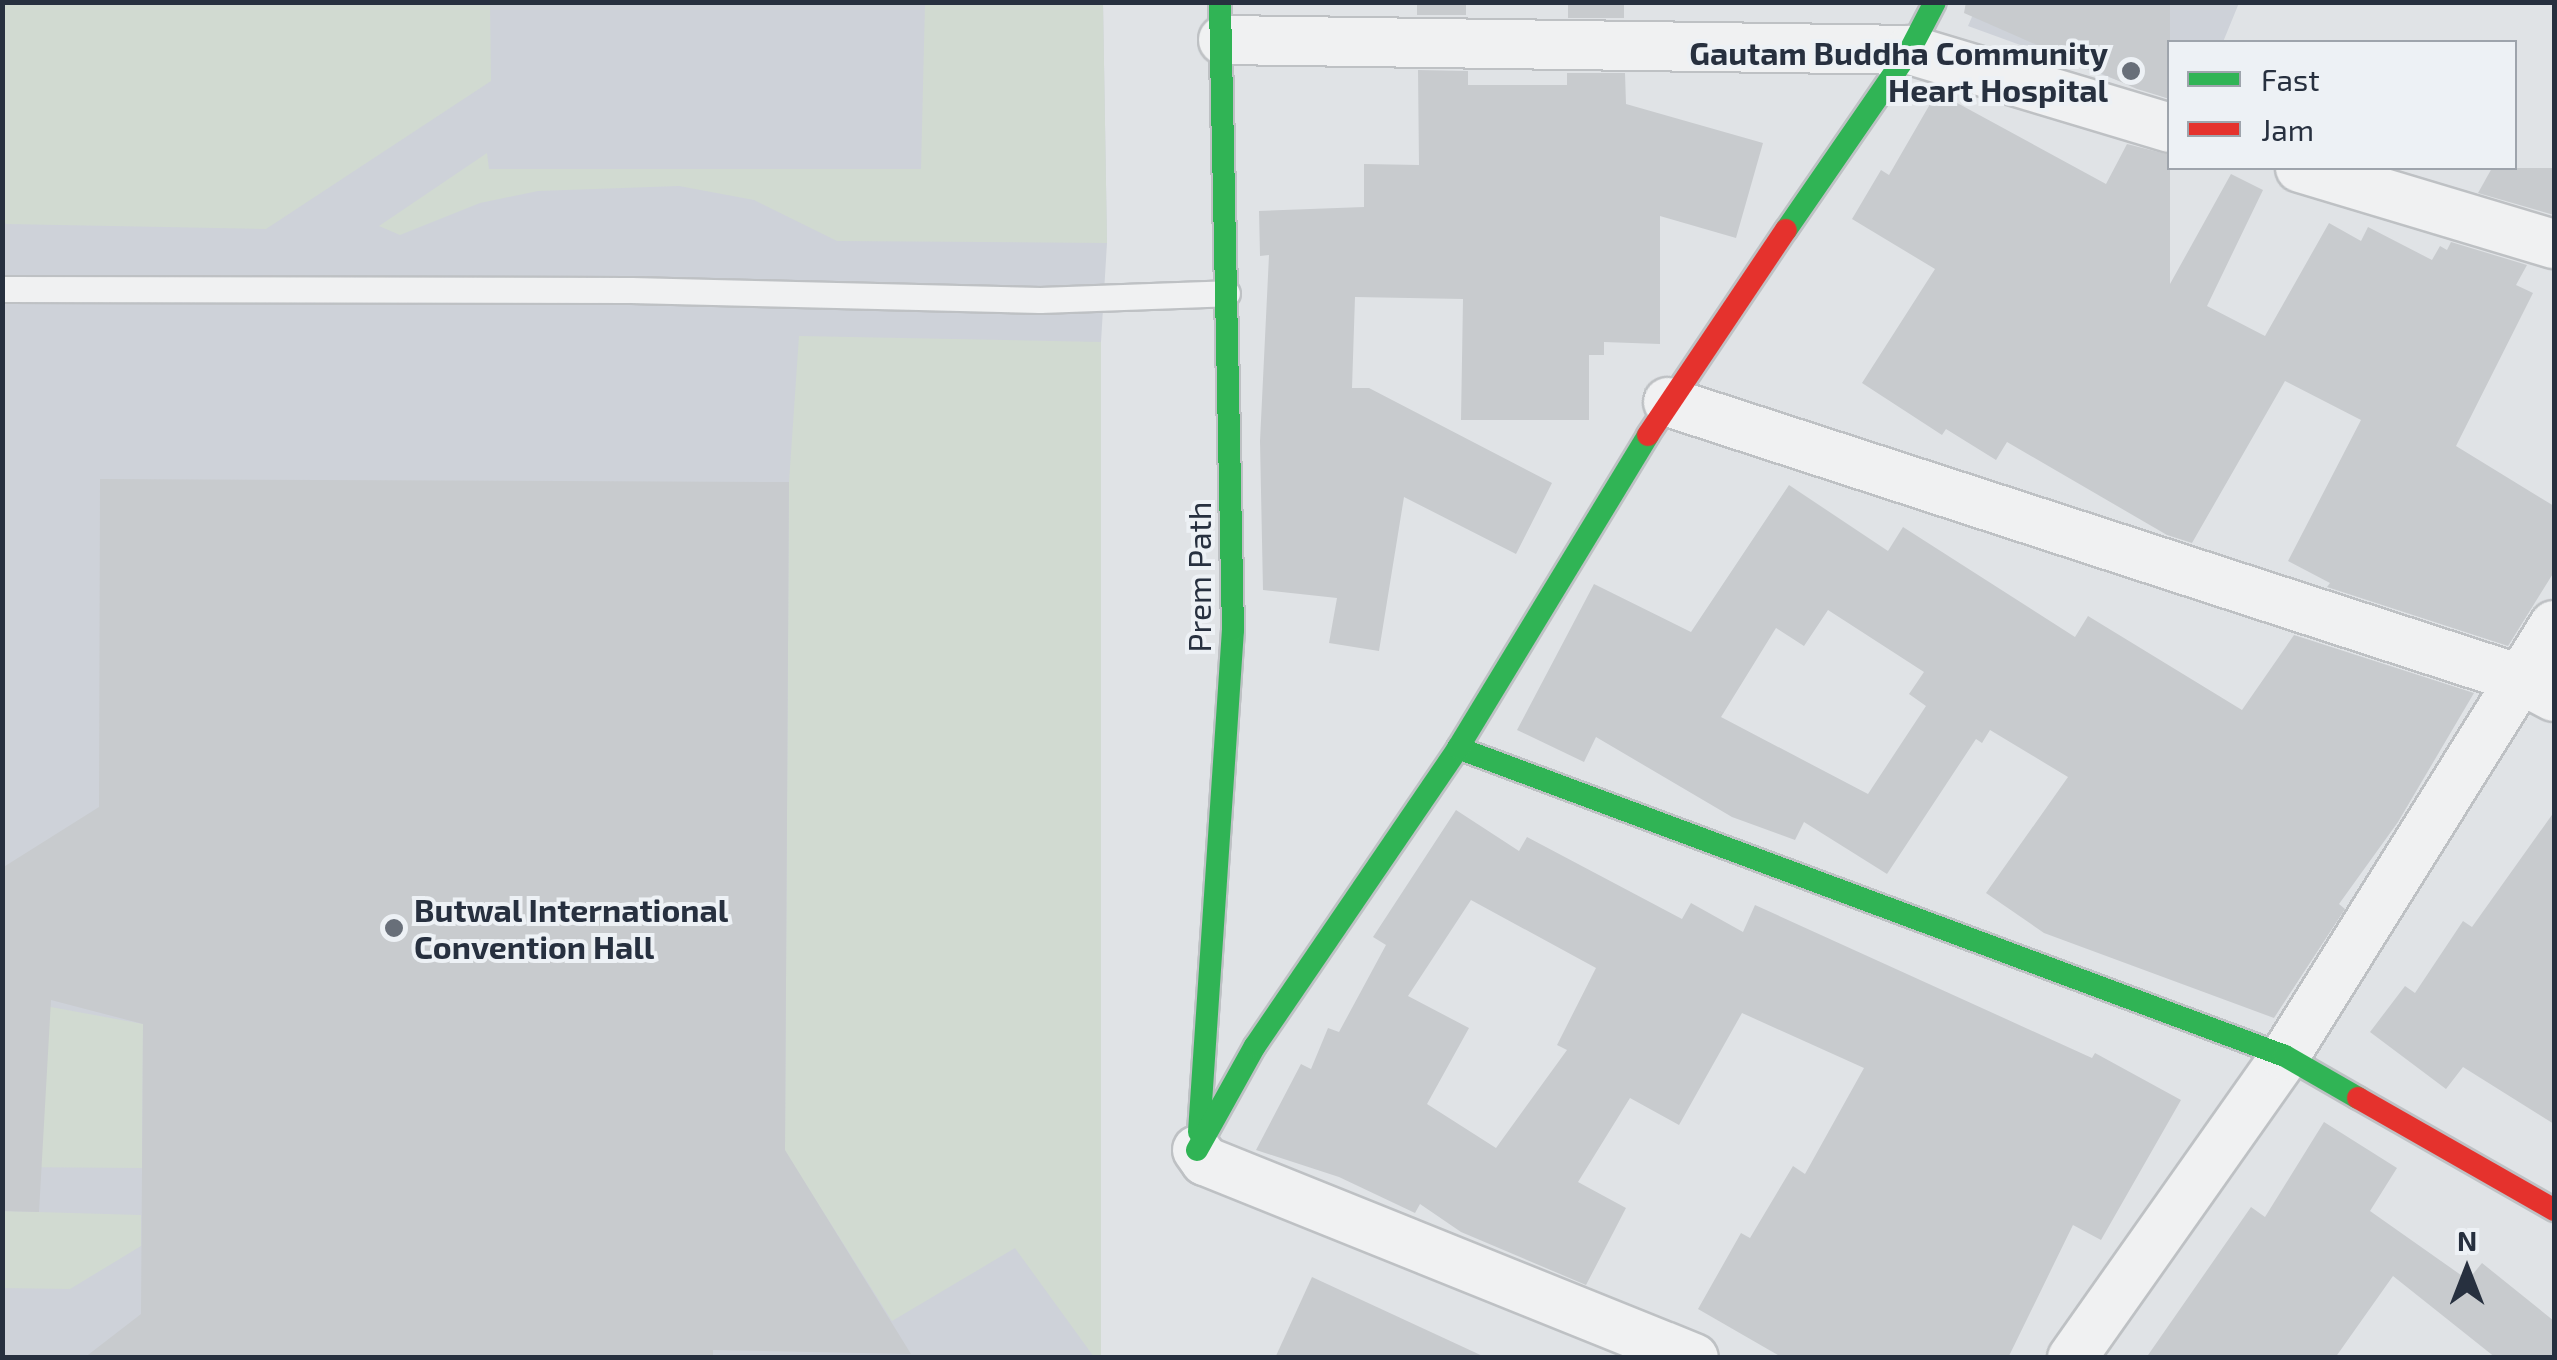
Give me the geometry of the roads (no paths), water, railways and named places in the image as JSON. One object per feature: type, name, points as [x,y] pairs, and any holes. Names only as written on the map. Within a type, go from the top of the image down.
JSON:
[{"type":"street","points":[[1694,1358],[1205,1161],[1198,1150],[1255,1046],[1458,748],[1668,402],[1910,50],[1935,2]]},
{"type":"street","points":[[1221,21],[1910,50],[2167,127]]},
{"type":"street","name":"Prem Path","points":[[1198,1150],[1232,630],[1221,21]]},
{"type":"street","points":[[2307,170],[2554,244]]},
{"type":"street","points":[[1668,402],[2537,688]]},
{"type":"street","points":[[2072,1358],[2537,688],[2554,626]]},
{"type":"street","points":[[1458,748],[2284,1056],[2554,1210]]},
{"type":"lane","points":[[2,290],[631,290],[1040,300],[1227,293]]},
{"type":"place","name":"Gautam Buddha Community Heart Hospital","points":[[2131,71]]},
{"type":"place","name":"Butwal International Convention Hall","points":[[394,928]]}]
